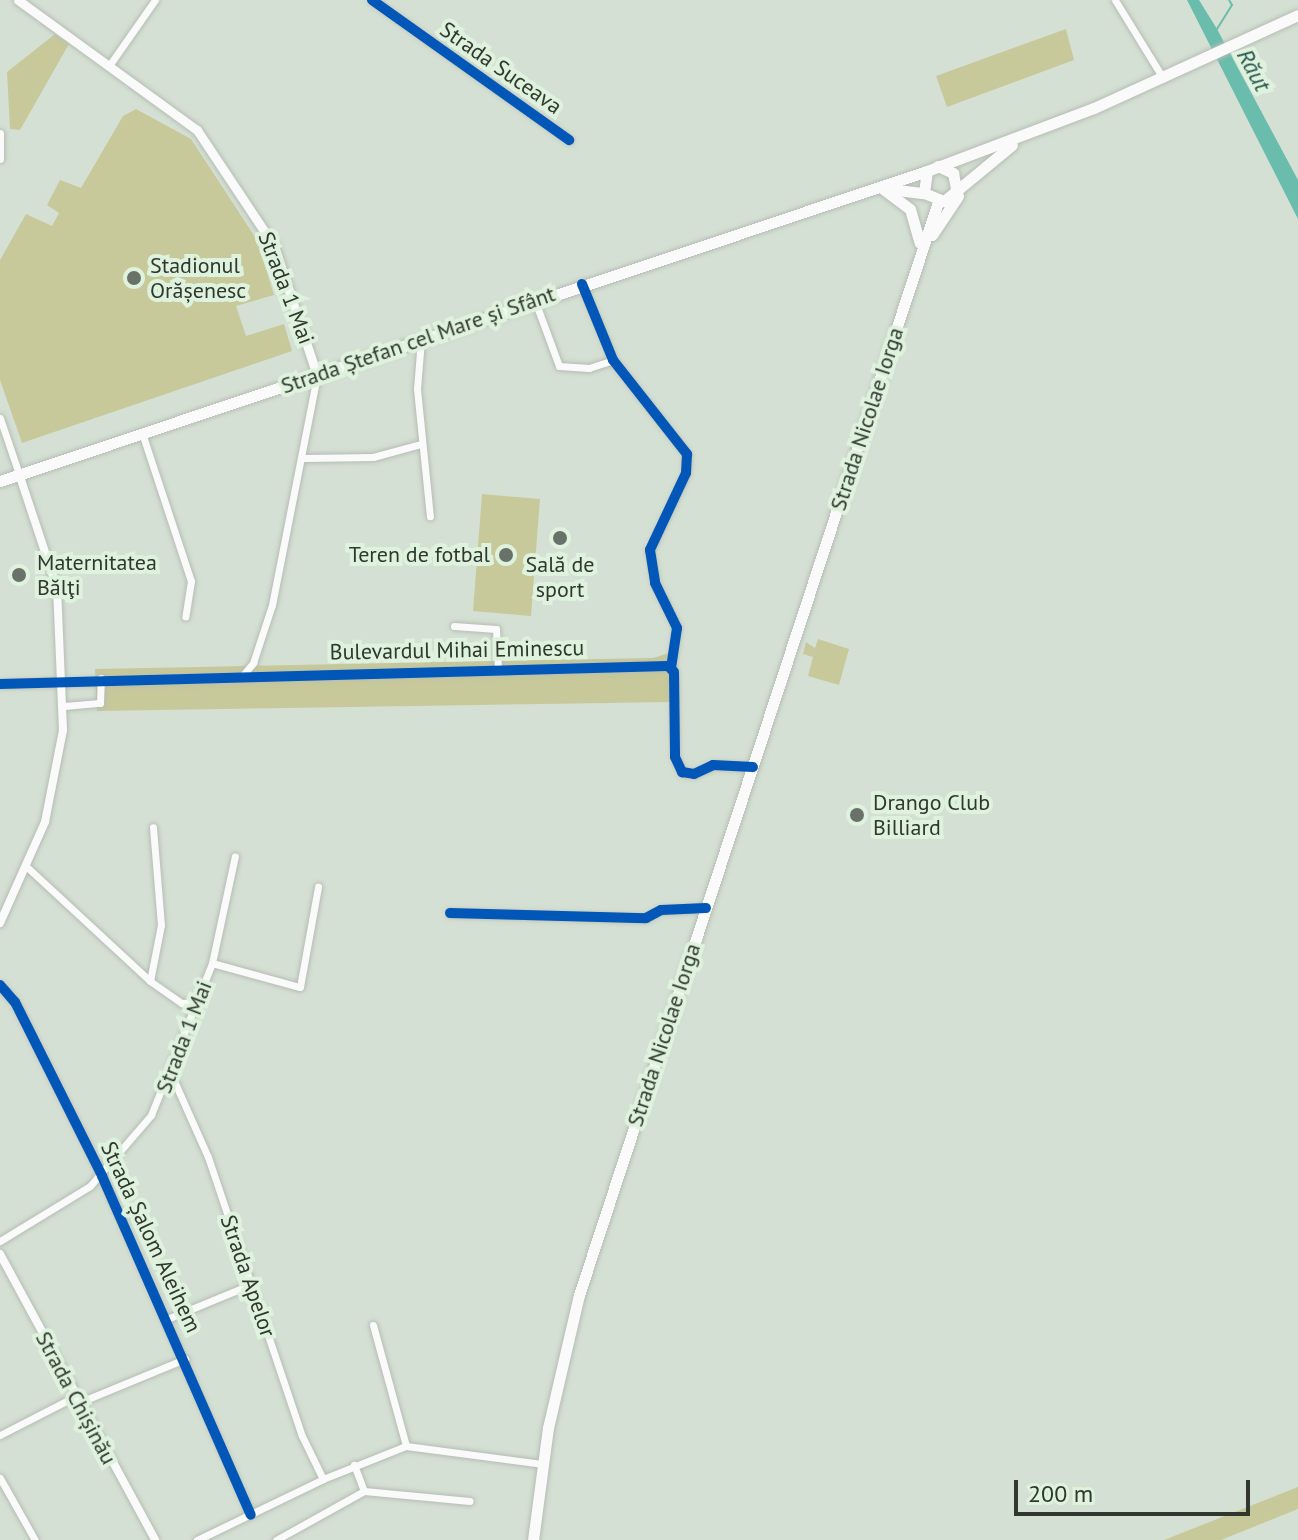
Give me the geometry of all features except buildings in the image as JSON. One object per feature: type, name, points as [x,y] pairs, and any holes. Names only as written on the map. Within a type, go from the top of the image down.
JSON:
[{"type":"main road","name":"Strada 1 Mai","points":[[18,0],[186,119],[244,196],[279,257],[317,375]]},
{"type":"main road","name":"Strada Ștefan cel Mare și Sfânt","points":[[0,481],[933,169],[1026,135],[1163,78],[1298,15]]},
{"type":"main road","points":[[878,187],[931,198],[956,189],[997,154],[1026,135]]},
{"type":"main road","points":[[923,244],[958,196],[997,154]]},
{"type":"main road","points":[[933,169],[953,173],[956,189]]},
{"type":"main road","name":"Strada Nicolae Iorga","points":[[533,1540],[542,1464],[579,1295],[918,264],[931,198],[933,169]]},
{"type":"main road","points":[[878,187],[910,209],[923,244]]},
{"type":"street","points":[[111,63],[155,0]]},
{"type":"street","name":"Strada Suceava","points":[[372,0],[569,140]]},
{"type":"street","points":[[1115,0],[1163,78]]},
{"type":"street","points":[[0,133],[0,159]]},
{"type":"street","points":[[582,284],[613,360],[687,454],[686,473],[650,550],[655,583],[677,628],[671,668],[675,757],[682,772],[691,775],[724,764],[753,767]]},
{"type":"street","points":[[535,301],[559,366],[589,368],[613,360]]},
{"type":"street","points":[[421,340],[417,389],[430,516]]},
{"type":"street","name":"Strada 1 Mai","points":[[243,675],[253,663],[272,605],[304,458],[317,375]]},
{"type":"street","points":[[0,418],[57,588],[64,706],[55,782],[28,868],[1,920]]},
{"type":"street","points":[[142,433],[191,581],[185,617]]},
{"type":"street","points":[[304,458],[373,457],[421,444]]},
{"type":"street","points":[[454,626],[496,629],[498,669]]},
{"type":"street","name":"Bulevardul Mihai Eminescu","points":[[0,684],[63,683],[101,678],[671,668]]},
{"type":"street","points":[[64,706],[100,703],[101,678]]},
{"type":"street","points":[[150,981],[161,925],[153,827]]},
{"type":"street","name":"Strada 1 Mai","points":[[0,1241],[102,1176],[151,1115],[171,1074],[212,963],[235,856]]},
{"type":"street","points":[[28,868],[150,981],[182,1003],[197,1002]]},
{"type":"street","points":[[212,963],[300,987],[318,887]]},
{"type":"street","points":[[450,913],[646,918],[661,910],[706,908]]},
{"type":"street","name":"Strada Șalom Aleihem","points":[[0,985],[15,1002],[102,1176],[251,1515]]},
{"type":"street","name":"Strada Apelor","points":[[171,1074],[208,1157],[302,1436],[323,1479]]},
{"type":"street","name":"Strada Chișinău","points":[[0,1254],[76,1400],[155,1540]]},
{"type":"street","points":[[167,1319],[250,1285]]},
{"type":"street","points":[[373,1325],[406,1446]]},
{"type":"street","points":[[0,1435],[76,1400],[185,1359]]},
{"type":"street","points":[[197,1540],[354,1465],[406,1446],[542,1464]]},
{"type":"street","points":[[354,1465],[364,1491]]},
{"type":"street","points":[[0,1478],[35,1540]]},
{"type":"street","points":[[276,1540],[364,1491],[470,1501]]},
{"type":"green space","points":[[1066,29],[1074,60],[947,107],[936,76]]},
{"type":"green space","points":[[55,34],[69,44],[20,130],[10,129],[7,72]]},
{"type":"green space","name":"Stadionul Orășenesc","points":[[136,109],[191,139],[257,240],[274,295],[236,306],[246,336],[284,324],[292,351],[22,443],[0,380],[0,260],[26,214],[52,226],[59,213],[47,205],[60,180],[81,188],[123,116]]},
{"type":"green space","name":"Teren de fotbal","points":[[482,494],[540,499],[531,616],[473,611]]},
{"type":"green space","points":[[818,639],[849,649],[839,685],[808,676],[813,657],[803,654],[806,642],[815,648]]},
{"type":"green space","points":[[669,653],[672,702],[97,711],[95,669],[653,658]]},
{"type":"green space","points":[[1298,1487],[1298,1509],[1221,1540],[1164,1540]]},
{"type":"water","points":[[1187,0],[1199,0],[1217,29],[1298,180],[1298,219]]},
{"type":"waterway","points":[[1217,29],[1232,5],[1229,0]]},
{"type":"cycle path","points":[[372,0],[569,140]]},
{"type":"cycle path","points":[[582,284],[613,360],[687,454],[686,473],[650,550],[655,583],[677,628],[671,668]]},
{"type":"cycle path","points":[[0,684],[668,666],[674,672],[675,757],[682,772],[694,774],[713,765],[753,767]]},
{"type":"cycle path","points":[[450,913],[646,918],[661,910],[706,908]]},
{"type":"cycle path","points":[[0,985],[15,1002],[102,1176],[251,1515]]},
{"type":"place","name":"Stadionul Orășenesc","points":[[134,278]]},
{"type":"place","name":"Sală de sport","points":[[560,538]]},
{"type":"place","name":"Teren de fotbal","points":[[506,555]]},
{"type":"place","name":"Maternitatea Bălţi","points":[[19,575]]},
{"type":"place","name":"Drango Club Billiard","points":[[857,815]]},
{"type":"water label","name":"Răut","points":[[1254,70]]}]
